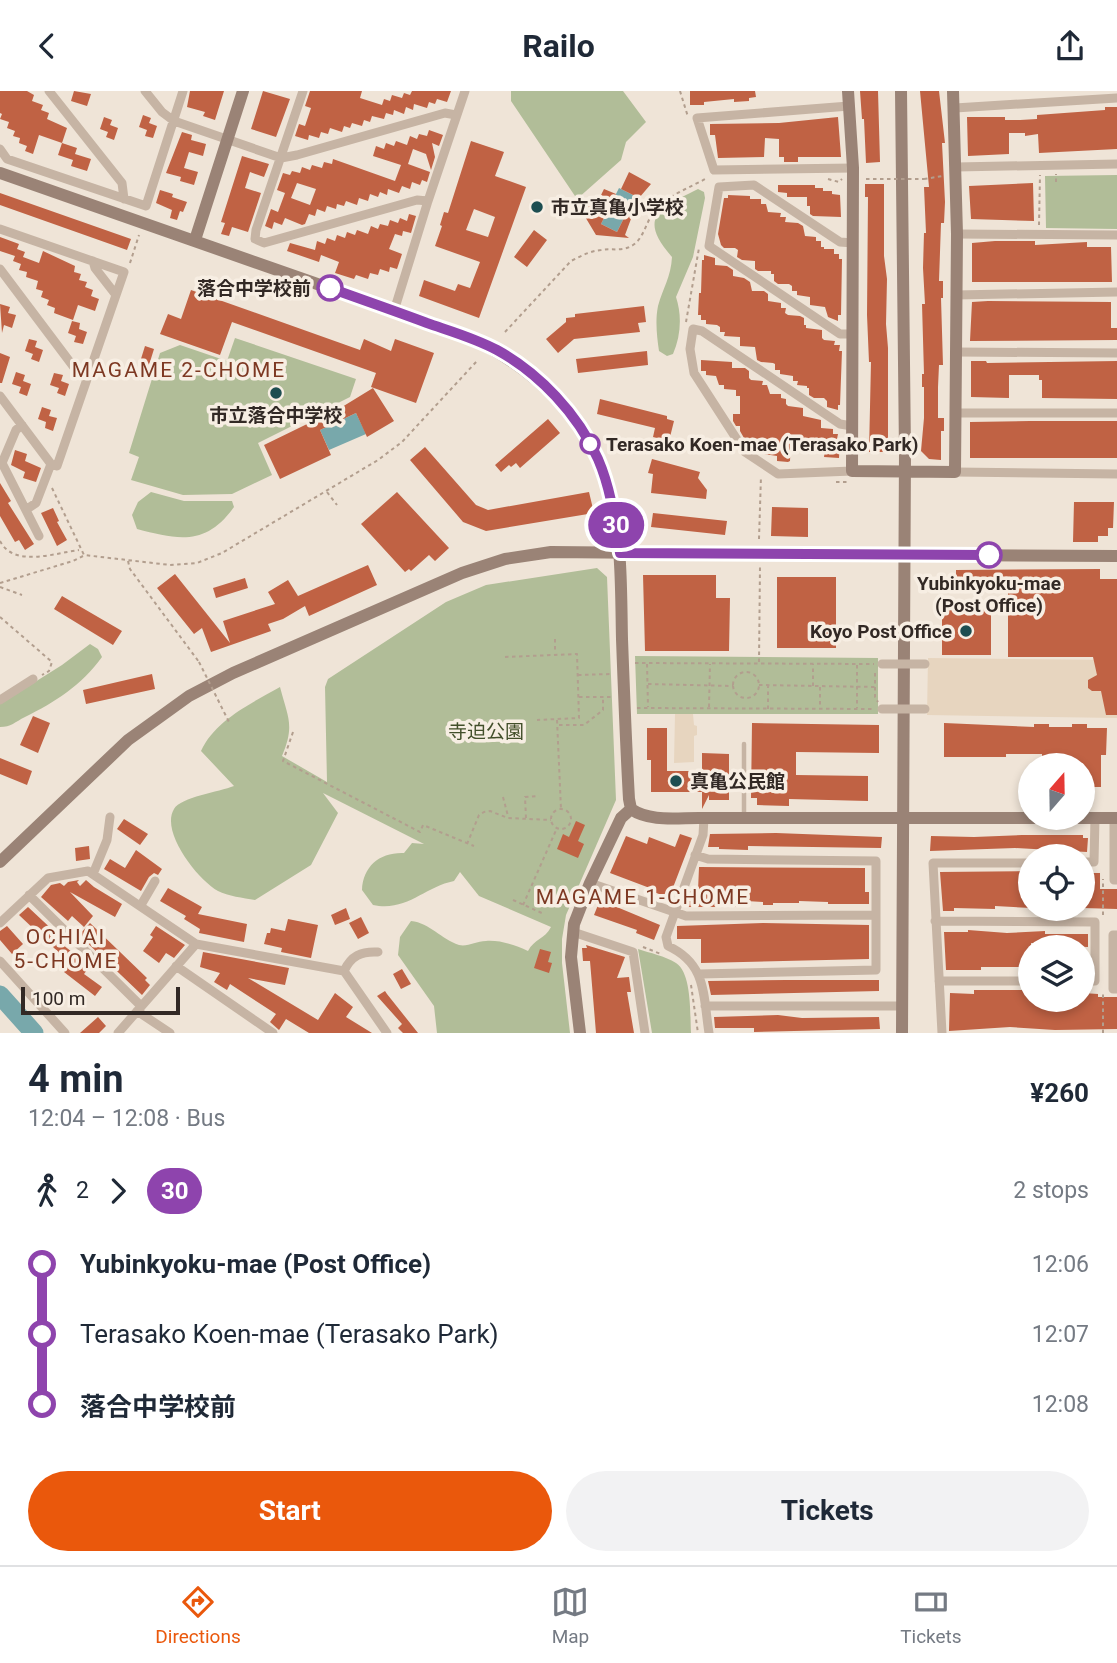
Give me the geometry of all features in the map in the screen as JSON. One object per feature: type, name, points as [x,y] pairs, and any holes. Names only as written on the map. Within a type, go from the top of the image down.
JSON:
[{"type":"street","points":[[49,91],[122,183],[124,199]]},
{"type":"street","points":[[145,91],[162,112],[174,121],[281,158],[445,113],[456,115]]},
{"type":"street","points":[[0,149],[7,159],[146,206],[183,91]]},
{"type":"street","points":[[195,240],[243,91]]},
{"type":"street","points":[[303,91],[255,239],[264,243],[417,200],[428,201]]},
{"type":"street","points":[[394,311],[465,91]]},
{"type":"street","points":[[848,91],[857,174],[853,243],[853,477]]},
{"type":"street","points":[[901,91],[904,471],[902,1033]]},
{"type":"street","points":[[953,91],[955,109],[952,171],[957,234],[955,471]]},
{"type":"street","points":[[955,109],[1117,98]]},
{"type":"street","points":[[849,106],[697,118],[713,170],[857,174]]},
{"type":"street","points":[[952,171],[1117,164]]},
{"type":"street","points":[[0,173],[466,336],[497,350],[528,372],[561,402],[598,459],[612,501],[620,553],[631,809]]},
{"type":"street","points":[[852,334],[840,334],[709,246],[719,187],[754,185],[840,241],[853,243]]},
{"type":"street","points":[[0,229],[124,272],[57,466],[51,464],[0,396]]},
{"type":"street","points":[[957,234],[1117,235]]},
{"type":"street","points":[[93,261],[95,268],[116,295]]},
{"type":"street","points":[[0,269],[79,375],[87,379]]},
{"type":"street","points":[[956,295],[1117,292]]},
{"type":"street","points":[[852,426],[840,423],[702,331],[693,329],[690,349],[694,373],[745,453],[778,474],[853,477],[904,471],[1117,474]]},
{"type":"street","points":[[957,352],[1117,353]]},
{"type":"street","points":[[956,413],[1117,413]]},
{"type":"street","points":[[22,425],[16,430],[2,463],[39,536]]},
{"type":"street","points":[[27,509],[36,503],[51,464]]},
{"type":"street","points":[[0,862],[128,740],[189,696],[233,673],[462,573],[505,559],[551,552],[1117,556]]},
{"type":"street","points":[[880,664],[926,664]]},
{"type":"street","points":[[0,700],[33,679]]},
{"type":"street","points":[[880,709],[926,709]]},
{"type":"street","points":[[631,809],[647,817],[1018,818]]},
{"type":"street","points":[[580,1033],[571,957],[578,910],[621,818],[631,809]]},
{"type":"street","points":[[93,874],[107,841],[110,817]]},
{"type":"street","points":[[704,817],[703,835],[666,937],[668,946],[682,953],[700,974],[709,1033]]},
{"type":"street","points":[[1096,818],[1115,818],[1114,880],[1117,880]]},
{"type":"street","points":[[695,855],[708,859],[876,861],[876,969],[700,974]]},
{"type":"street","points":[[942,1033],[933,863],[1018,863]]},
{"type":"street","points":[[0,923],[48,878],[88,871],[196,944],[344,971],[387,1033]]},
{"type":"street","points":[[141,905],[155,881]]},
{"type":"street","points":[[590,883],[686,916],[876,915]]},
{"type":"street","points":[[29,895],[139,1008],[170,1033]]},
{"type":"street","points":[[935,921],[1096,922],[1095,981]]},
{"type":"street","points":[[573,932],[633,952],[645,1033]]},
{"type":"street","points":[[1117,935],[1112,935],[1113,989],[1117,989]]},
{"type":"street","points":[[118,1033],[196,944]]},
{"type":"street","points":[[344,971],[353,958],[361,953],[378,952]]},
{"type":"street","points":[[0,961],[65,1033]]},
{"type":"street","points":[[176,966],[273,1033]]},
{"type":"street","points":[[939,981],[1018,981]]},
{"type":"street","points":[[705,1006],[903,1006]]},
{"type":"lane","points":[[744,744],[744,817]]},
{"type":"path","points":[[857,174],[887,179],[924,179],[952,171]]},
{"type":"path","points":[[1056,173],[1056,182]]},
{"type":"path","points":[[1039,234],[1040,174]]},
{"type":"path","points":[[505,332],[571,261],[600,250],[631,247],[640,239],[648,220],[663,203],[707,178],[708,186]]},
{"type":"path","points":[[124,272],[129,267],[140,234]]},
{"type":"path","points":[[685,327],[699,247]]},
{"type":"path","points":[[0,583],[73,561],[84,555],[170,565],[197,563],[222,553],[378,460],[402,442],[477,362]]},
{"type":"path","points":[[759,538],[761,475],[767,479]]},
{"type":"path","points":[[827,482],[853,477]]},
{"type":"path","points":[[52,488],[84,555]]},
{"type":"path","points":[[326,491],[337,505]]},
{"type":"path","points":[[0,541],[4,549],[22,557],[81,550]]},
{"type":"path","points":[[127,560],[130,569],[199,662],[230,724]]},
{"type":"path","points":[[759,663],[761,565]]},
{"type":"path","points":[[0,587],[22,595]]},
{"type":"path","points":[[0,617],[51,662],[50,671],[33,679]]},
{"type":"path","points":[[555,639],[555,655]]},
{"type":"path","points":[[505,657],[577,654],[579,718],[537,720]]},
{"type":"path","points":[[635,663],[880,664]]},
{"type":"path","points":[[647,663],[648,708]]},
{"type":"path","points":[[709,708],[710,663]]},
{"type":"path","points":[[749,663],[749,672]]},
{"type":"path","points":[[813,663],[813,686]]},
{"type":"path","points":[[857,664],[857,709]]},
{"type":"path","points":[[637,708],[880,709],[875,697],[875,672],[880,664]]},
{"type":"path","points":[[749,672],[758,678],[759,685],[755,695],[748,698],[736,694],[733,686],[738,674],[749,672]]},
{"type":"path","points":[[577,675],[613,674]]},
{"type":"path","points":[[648,684],[733,686]]},
{"type":"path","points":[[759,685],[875,687]]},
{"type":"path","points":[[768,685],[768,709]]},
{"type":"path","points":[[820,686],[820,709]]},
{"type":"path","points":[[578,697],[614,697]]},
{"type":"path","points":[[558,725],[584,725],[603,710],[604,697]]},
{"type":"path","points":[[557,719],[561,809]]},
{"type":"path","points":[[293,731],[283,761],[420,832],[423,825],[474,846]]},
{"type":"path","points":[[526,819],[525,797],[539,796]]},
{"type":"path","points":[[503,797],[508,818]]},
{"type":"path","points":[[551,820],[553,814],[561,809]]},
{"type":"path","points":[[551,820],[557,828],[563,829],[571,823],[570,813],[561,809]]},
{"type":"path","points":[[467,844],[479,815],[484,812],[490,811],[508,818],[551,820]]},
{"type":"path","points":[[523,905],[557,828]]},
{"type":"path","points":[[513,901],[544,914]]},
{"type":"path","points":[[639,946],[664,955]]},
{"type":"path","points":[[690,982],[698,1033]]},
{"type":"green space","points":[[511,91],[623,91],[646,122],[626,142],[621,160],[577,199],[511,101]]},
{"type":"green space","points":[[1117,175],[1117,229],[1046,228],[1045,176]]},
{"type":"green space","points":[[698,189],[704,192],[705,198],[693,257],[676,297],[680,318],[678,340],[673,354],[667,356],[659,351],[657,317],[672,257],[661,243],[655,222],[664,208]]},
{"type":"green space","points":[[235,338],[356,379],[350,397],[258,443],[272,475],[232,494],[183,495],[131,480],[139,457],[129,453],[160,353],[180,345],[227,361]]},
{"type":"green space","points":[[151,492],[184,501],[232,501],[234,507],[224,520],[202,534],[191,537],[166,536],[137,529],[132,515],[138,502]]},
{"type":"green space","name":"寺迫公園","points":[[597,568],[607,577],[616,800],[566,915],[562,963],[570,1033],[437,1033],[434,1006],[398,955],[400,937],[411,921],[424,925],[459,945],[497,941],[528,951],[551,927],[479,896],[460,872],[454,881],[406,902],[373,905],[362,890],[369,867],[387,855],[404,853],[412,843],[424,844],[323,793],[338,813],[311,865],[255,900],[218,891],[201,877],[183,855],[172,830],[174,809],[184,801],[234,786],[201,751],[215,730],[235,713],[280,687],[288,714],[289,729],[282,756],[327,782],[325,687],[328,679],[446,602],[486,585]]},
{"type":"green space","points":[[90,644],[98,649],[102,657],[85,677],[47,705],[13,724],[0,727],[0,704]]},
{"type":"green space","points":[[635,656],[878,658],[878,714],[637,714]]},
{"type":"green space","points":[[638,949],[667,958],[681,968],[688,985],[691,1033],[652,1033]]},
{"type":"shaded area","points":[[928,658],[1117,660],[1117,718],[927,715]]},
{"type":"shaded area","points":[[675,714],[693,714],[694,725],[697,726],[697,735],[694,736],[694,762],[674,763]]},
{"type":"water","points":[[619,188],[635,196],[617,232],[601,224]]},
{"type":"water","points":[[356,413],[366,434],[329,450],[320,430]]},
{"type":"building","points":[[0,91],[27,91],[34,95],[32,101],[43,105],[41,110],[49,113],[47,119],[67,128],[62,143],[39,135],[33,154],[25,151],[27,146],[19,143],[20,138],[13,136],[15,131],[7,128],[9,122],[0,119]]},
{"type":"building","points":[[74,91],[91,94],[87,106],[71,101]]},
{"type":"building","points":[[190,91],[224,91],[215,120],[203,116],[205,112],[187,107]]},
{"type":"building","points":[[263,91],[290,99],[276,137],[251,129]]},
{"type":"building","points":[[310,91],[362,91],[360,98],[382,105],[384,99],[390,101],[392,95],[402,98],[404,93],[410,95],[412,91],[451,91],[447,102],[437,99],[435,104],[429,102],[427,108],[414,104],[413,110],[406,107],[404,114],[394,110],[393,115],[386,113],[384,119],[372,116],[370,122],[364,120],[362,126],[352,123],[350,128],[344,126],[342,132],[330,128],[328,134],[321,132],[319,138],[309,135],[308,140],[295,136],[299,124],[305,126],[311,108],[305,106]]},
{"type":"building","points":[[690,91],[755,91],[756,97],[749,98],[749,101],[734,102],[734,99],[690,105]]},
{"type":"building","points":[[860,91],[878,91],[880,162],[866,163]]},
{"type":"building","points":[[920,91],[939,91],[945,143],[942,143],[945,202],[944,223],[941,223],[939,281],[943,281],[943,365],[939,365],[938,387],[938,418],[944,418],[941,460],[929,459],[921,451],[924,418],[924,187],[929,187]]},
{"type":"building","points":[[1105,107],[1117,107],[1117,149],[1039,153],[1038,134],[1025,136],[1025,133],[1009,133],[1009,154],[968,156],[967,117],[1037,119],[1037,115],[1105,110]]},
{"type":"building","points":[[143,115],[151,118],[149,123],[157,126],[153,138],[145,136],[147,130],[139,127]]},
{"type":"building","points":[[104,117],[112,120],[110,125],[118,128],[114,140],[106,137],[108,132],[100,129]]},
{"type":"building","points":[[838,117],[841,157],[798,157],[798,162],[784,162],[784,157],[779,157],[779,139],[765,138],[764,157],[718,158],[715,135],[710,135],[710,124],[779,123]]},
{"type":"building","points":[[429,130],[443,135],[439,146],[432,143],[435,157],[431,170],[426,154],[413,149],[408,164],[430,172],[427,182],[422,180],[420,185],[412,182],[410,189],[402,186],[399,193],[388,189],[387,195],[380,192],[378,197],[370,194],[368,201],[359,198],[357,205],[346,201],[344,206],[337,204],[336,209],[327,206],[325,212],[317,209],[315,216],[309,214],[302,225],[285,218],[282,225],[274,222],[272,229],[265,226],[271,209],[278,212],[285,193],[277,190],[283,173],[300,173],[302,167],[310,170],[312,165],[322,168],[324,162],[332,164],[333,159],[395,181],[401,165],[373,156],[376,146],[384,149],[386,143],[394,146],[396,141],[407,145],[410,136],[417,139],[419,134],[427,136]],"holes":[[[297,183],[316,189],[310,205],[291,198]]]},
{"type":"building","points":[[182,132],[192,135],[191,140],[206,144],[203,156],[189,152],[184,168],[198,172],[194,185],[180,181],[181,177],[166,173]]},
{"type":"building","points":[[471,141],[504,152],[495,176],[526,187],[479,318],[419,296],[424,280],[455,291],[458,284],[470,288],[480,262],[435,246],[444,212],[448,213]],"holes":[[[474,209],[495,217],[488,237],[466,230]]]},
{"type":"building","points":[[62,143],[77,148],[75,154],[91,159],[87,171],[71,166],[73,160],[58,155]]},
{"type":"building","points":[[242,156],[269,164],[264,177],[250,172],[245,188],[261,193],[248,232],[232,227],[229,236],[221,234],[225,223],[221,222]]},
{"type":"building","points":[[629,172],[651,184],[639,198],[621,189]]},
{"type":"building","points":[[1033,183],[1034,221],[971,219],[969,186]]},
{"type":"building","points":[[865,184],[884,184],[888,452],[869,452],[871,362],[867,315],[868,197],[865,197]]},
{"type":"building","points":[[778,185],[815,185],[815,188],[823,188],[823,191],[840,195],[841,217],[813,216],[810,214],[810,206],[807,206],[807,197],[787,197],[787,193],[778,192]]},
{"type":"building","points":[[604,189],[616,194],[601,224],[617,232],[634,198],[638,200],[625,235],[629,238],[596,235],[584,215],[592,199],[598,201]]},
{"type":"building","points":[[160,190],[187,202],[177,220],[170,218],[172,210],[156,203]]},
{"type":"building","points":[[0,193],[131,239],[127,250],[0,205]]},
{"type":"building","points":[[728,195],[761,199],[761,204],[766,204],[768,212],[781,213],[780,217],[786,217],[785,222],[798,223],[803,226],[805,236],[816,237],[816,241],[821,241],[821,247],[834,249],[834,254],[839,254],[839,259],[842,259],[841,315],[838,315],[838,321],[828,317],[825,307],[810,305],[810,297],[797,295],[797,291],[792,291],[789,284],[778,284],[771,271],[758,271],[755,269],[755,261],[742,260],[737,257],[738,250],[721,245],[718,234],[724,198],[728,198]]},
{"type":"building","points":[[409,214],[416,216],[411,233],[403,231],[402,236],[395,234],[389,249],[402,254],[397,269],[390,267],[389,272],[380,269],[378,275],[370,273],[368,279],[356,275],[354,279],[335,273],[339,262],[321,255],[319,262],[287,251],[290,243],[315,250],[317,241],[325,244],[327,238],[335,241],[337,235],[345,238],[347,232],[355,235],[357,230],[368,234],[371,226],[378,229],[380,224],[388,226],[390,220],[398,223],[400,218],[407,221]]},
{"type":"building","points":[[534,230],[547,240],[527,267],[514,257]]},
{"type":"building","points":[[0,237],[19,244],[17,249],[25,252],[23,257],[39,263],[43,251],[75,266],[74,272],[81,274],[79,280],[87,282],[85,287],[93,290],[91,296],[99,299],[95,311],[78,305],[73,320],[54,313],[55,308],[47,305],[49,300],[41,297],[43,291],[36,289],[38,281],[26,277],[27,272],[19,270],[21,264],[13,261],[15,256],[0,251]]},
{"type":"building","points":[[1035,241],[1035,245],[1087,242],[1087,247],[1111,247],[1112,282],[972,282],[972,243]]},
{"type":"building","points":[[704,255],[715,258],[715,265],[727,266],[733,270],[733,276],[750,282],[752,291],[764,291],[768,294],[768,301],[781,303],[781,308],[786,308],[785,313],[788,315],[804,318],[806,328],[822,330],[824,340],[835,341],[834,345],[840,345],[839,351],[842,351],[838,410],[827,407],[824,398],[809,395],[809,388],[797,385],[798,381],[793,381],[793,376],[780,374],[780,370],[775,370],[775,364],[757,360],[755,347],[740,346],[740,337],[724,336],[725,332],[720,332],[720,327],[701,320],[701,315],[698,315],[699,293]]},
{"type":"building","points":[[191,290],[360,350],[364,339],[391,351],[395,339],[434,353],[416,403],[371,387],[376,373],[232,322],[220,355],[160,334],[168,314],[181,319]]},
{"type":"building","points":[[972,302],[1111,302],[1111,328],[1117,328],[1117,340],[970,341]]},
{"type":"building","points":[[0,304],[10,307],[8,313],[16,315],[12,328],[4,325],[2,333]]},
{"type":"building","points":[[644,306],[646,322],[638,323],[640,332],[574,339],[558,353],[546,339],[566,322],[566,318],[575,317],[575,314]]},
{"type":"building","points":[[72,321],[80,323],[79,329],[87,332],[83,344],[74,342],[76,336],[68,333]]},
{"type":"building","points":[[29,339],[37,341],[35,347],[43,350],[39,362],[31,359],[33,354],[25,351]]},
{"type":"building","points":[[145,346],[154,349],[149,365],[140,362]]},
{"type":"building","points":[[647,351],[648,365],[578,373],[576,359]]},
{"type":"building","points":[[0,353],[10,357],[2,383],[0,383]]},
{"type":"building","points":[[701,360],[732,362],[732,368],[745,368],[749,371],[751,380],[763,381],[762,385],[767,385],[770,394],[781,394],[788,406],[803,408],[803,416],[821,420],[821,428],[833,429],[833,434],[838,434],[839,458],[824,457],[825,450],[815,450],[816,446],[808,446],[808,438],[791,438],[788,462],[777,461],[777,456],[764,454],[764,450],[759,449],[759,444],[747,442],[740,426],[736,426],[733,421],[733,414],[740,414],[740,396],[736,396],[736,390],[724,389],[724,385],[719,385],[716,376],[706,375],[706,371],[701,371]]},
{"type":"building","points":[[971,361],[1117,361],[1117,399],[1042,398],[1042,380],[1039,380],[1039,375],[1009,375],[1009,398],[971,397]]},
{"type":"building","points":[[16,372],[25,375],[23,381],[31,384],[27,396],[19,393],[21,387],[12,384]]},
{"type":"building","points":[[54,373],[63,375],[61,381],[69,384],[65,396],[57,393],[59,388],[50,385]]},
{"type":"building","points":[[373,388],[394,421],[367,437],[356,413],[320,430],[331,455],[280,479],[264,445],[342,407]]},
{"type":"building","points":[[600,399],[667,416],[667,419],[674,421],[669,441],[653,437],[655,428],[597,414]]},
{"type":"building","points":[[42,407],[51,410],[49,416],[57,418],[53,431],[45,428],[46,422],[38,419]]},
{"type":"building","points":[[548,419],[560,433],[520,468],[516,463],[501,472],[495,465]]},
{"type":"building","points":[[1117,421],[1117,458],[970,458],[970,422]]},
{"type":"building","points":[[425,447],[476,505],[488,510],[589,492],[594,513],[486,531],[463,522],[410,460]]},
{"type":"building","points":[[15,450],[27,454],[25,461],[41,468],[36,482],[23,478],[25,472],[11,465]]},
{"type":"building","points":[[652,459],[700,472],[698,478],[707,490],[706,499],[651,493],[653,474],[648,473]]},
{"type":"building","points":[[0,483],[11,501],[8,503],[34,544],[25,550],[19,540],[15,542],[0,516]]},
{"type":"building","points":[[397,492],[449,548],[435,561],[429,555],[411,571],[409,569],[405,572],[361,524]]},
{"type":"building","points":[[1074,502],[1114,502],[1113,528],[1108,528],[1108,536],[1098,536],[1098,542],[1073,542]]},
{"type":"building","points":[[772,507],[808,508],[808,537],[771,536]]},
{"type":"building","points":[[53,508],[67,540],[57,546],[41,513]]},
{"type":"building","points":[[653,513],[727,521],[725,535],[651,527]]},
{"type":"building","points":[[368,565],[377,585],[309,616],[305,606],[268,624],[271,631],[211,652],[202,628],[194,634],[157,588],[175,574],[230,643],[223,621],[275,604],[268,592],[288,580],[298,596]]},
{"type":"building","points":[[1100,569],[1100,579],[1117,579],[1117,715],[1106,715],[1101,691],[1088,688],[1088,680],[1097,675],[1093,657],[1008,657],[1008,584],[956,584],[956,570]]},
{"type":"building","points":[[643,575],[716,575],[716,598],[730,598],[729,651],[645,651]]},
{"type":"building","points":[[777,577],[836,577],[836,648],[777,648]]},
{"type":"building","points":[[245,578],[248,588],[216,598],[213,588]]},
{"type":"building","points":[[62,596],[122,631],[113,645],[54,609]]},
{"type":"building","points":[[942,609],[991,609],[991,655],[942,655]]},
{"type":"building","points":[[152,674],[155,689],[86,704],[83,690]]},
{"type":"building","points":[[33,716],[50,723],[38,753],[20,745]]},
{"type":"building","points":[[752,723],[879,725],[879,753],[796,752],[796,775],[868,776],[868,801],[789,799],[789,806],[757,805],[757,798],[751,798]]},
{"type":"building","points":[[944,723],[1034,727],[1034,724],[1072,727],[1072,724],[1087,724],[1087,728],[1107,728],[1106,755],[1101,755],[1101,787],[1096,787],[1096,753],[944,757]]},
{"type":"building","points":[[647,728],[667,728],[667,771],[702,771],[702,753],[729,754],[729,800],[709,800],[709,795],[702,809],[702,792],[651,792]]},
{"type":"building","points":[[0,758],[32,771],[27,785],[0,774]]},
{"type":"building","points":[[124,819],[148,834],[140,845],[117,829]]},
{"type":"building","points":[[576,821],[585,825],[578,841],[584,844],[578,858],[557,849],[563,834],[569,837]]},
{"type":"building","points":[[776,833],[882,837],[881,848],[748,846],[748,850],[708,847],[710,834]]},
{"type":"building","points":[[680,834],[692,838],[669,898],[610,873],[626,836],[647,844],[649,837],[675,847]]},
{"type":"building","points":[[1083,835],[1083,838],[1088,838],[1088,844],[1018,844],[1018,848],[930,851],[931,836]]},
{"type":"building","points":[[89,846],[90,859],[76,861],[75,848]]},
{"type":"building","points":[[136,850],[162,869],[158,875],[154,873],[149,877],[141,891],[104,869],[110,859],[125,868]]},
{"type":"building","points":[[699,867],[865,868],[865,892],[869,892],[869,904],[799,901],[763,905],[763,902],[746,901],[746,907],[688,907],[690,891],[698,891]]},
{"type":"building","points":[[1018,871],[1018,907],[954,908],[954,911],[943,911],[940,872]]},
{"type":"building","points":[[1095,873],[1100,873],[1100,889],[1117,889],[1117,909],[1095,908]]},
{"type":"building","points":[[79,880],[77,882],[80,886],[86,880],[122,904],[115,917],[70,892],[93,916],[84,927],[72,916],[68,921],[41,897],[51,885],[60,883],[64,886],[68,882]]},
{"type":"building","points":[[168,888],[202,907],[198,914],[247,924],[244,942],[199,933],[200,929],[184,919],[186,916],[160,901]]},
{"type":"building","points":[[600,900],[660,925],[654,940],[636,933],[637,930],[594,915]]},
{"type":"building","points":[[28,907],[58,935],[65,943],[63,945],[90,966],[84,974],[102,987],[95,996],[64,972],[70,963],[19,915]]},
{"type":"building","points":[[346,908],[350,919],[335,925],[331,915]]},
{"type":"building","points":[[361,917],[369,933],[358,939],[349,923]]},
{"type":"building","points":[[288,919],[318,925],[311,958],[281,952],[282,948],[264,944],[271,928],[285,931]]},
{"type":"building","points":[[90,923],[147,978],[145,980],[150,985],[142,995],[79,935]]},
{"type":"building","points":[[763,923],[869,925],[869,959],[701,963],[701,939],[677,939],[677,926]]},
{"type":"building","points":[[7,926],[23,944],[12,954],[0,940],[0,931]]},
{"type":"building","points":[[156,926],[185,945],[174,958],[166,953],[159,963],[143,951],[153,937],[150,935]]},
{"type":"building","points":[[1045,931],[1045,934],[1088,935],[1018,935],[1018,967],[946,970],[944,932]]},
{"type":"building","points":[[586,945],[625,957],[617,978],[629,977],[631,992],[627,992],[634,1033],[596,1033],[590,961],[583,961],[582,948],[587,948]]},
{"type":"building","points":[[540,949],[551,952],[549,973],[534,968]]},
{"type":"building","points":[[203,952],[289,968],[285,985],[248,978],[318,1020],[335,993],[353,1007],[346,1017],[372,1033],[309,1033],[286,1019],[279,1030],[270,1022],[276,1014],[230,984],[227,990],[214,982],[220,973],[200,967]]},
{"type":"building","points":[[402,969],[411,984],[401,989],[393,974]]},
{"type":"building","points":[[879,980],[879,991],[711,995],[708,981]]},
{"type":"building","points":[[974,990],[1018,990],[1018,1012],[1095,1012],[1095,994],[1098,997],[1117,997],[1117,1029],[1055,1030],[1010,1027],[949,1031],[950,993],[974,994]]},
{"type":"building","points":[[385,991],[418,1033],[403,1033],[398,1028],[402,1024],[377,996]]},
{"type":"building","points":[[778,1015],[802,1018],[879,1017],[880,1029],[754,1032],[754,1028],[715,1028],[714,1017]]},
{"type":"building","points":[[98,1017],[106,1026],[99,1033],[80,1033]]},
{"type":"waterway","points":[[0,995],[34,1033]]},
{"type":"bus line","name":"30","points":[[330,288],[466,336],[497,350],[528,372],[561,402],[598,459],[612,501],[620,553],[989,555]]},
{"type":"place","name":"市立真亀小学校","points":[[537,207]]},
{"type":"place","name":"落合中学校前","points":[[330,288]]},
{"type":"place","name":"市立落合中学校","points":[[276,393]]},
{"type":"place","name":"Terasako Koen-mae (Terasako Park)","points":[[590,444]]},
{"type":"place","name":"Yubinkyoku-mae (Post Office)","points":[[989,555]]},
{"type":"place","name":"Koyo Post Office","points":[[966,631]]},
{"type":"place","name":"真亀公民館","points":[[676,781]]},
{"type":"district","name":"MAGAME 2-CHOME","points":[[179,370]]},
{"type":"district","name":"MAGAME 1-CHOME","points":[[643,897]]},
{"type":"district","name":"OCHIAI 5-CHOME","points":[[66,949]]}]
